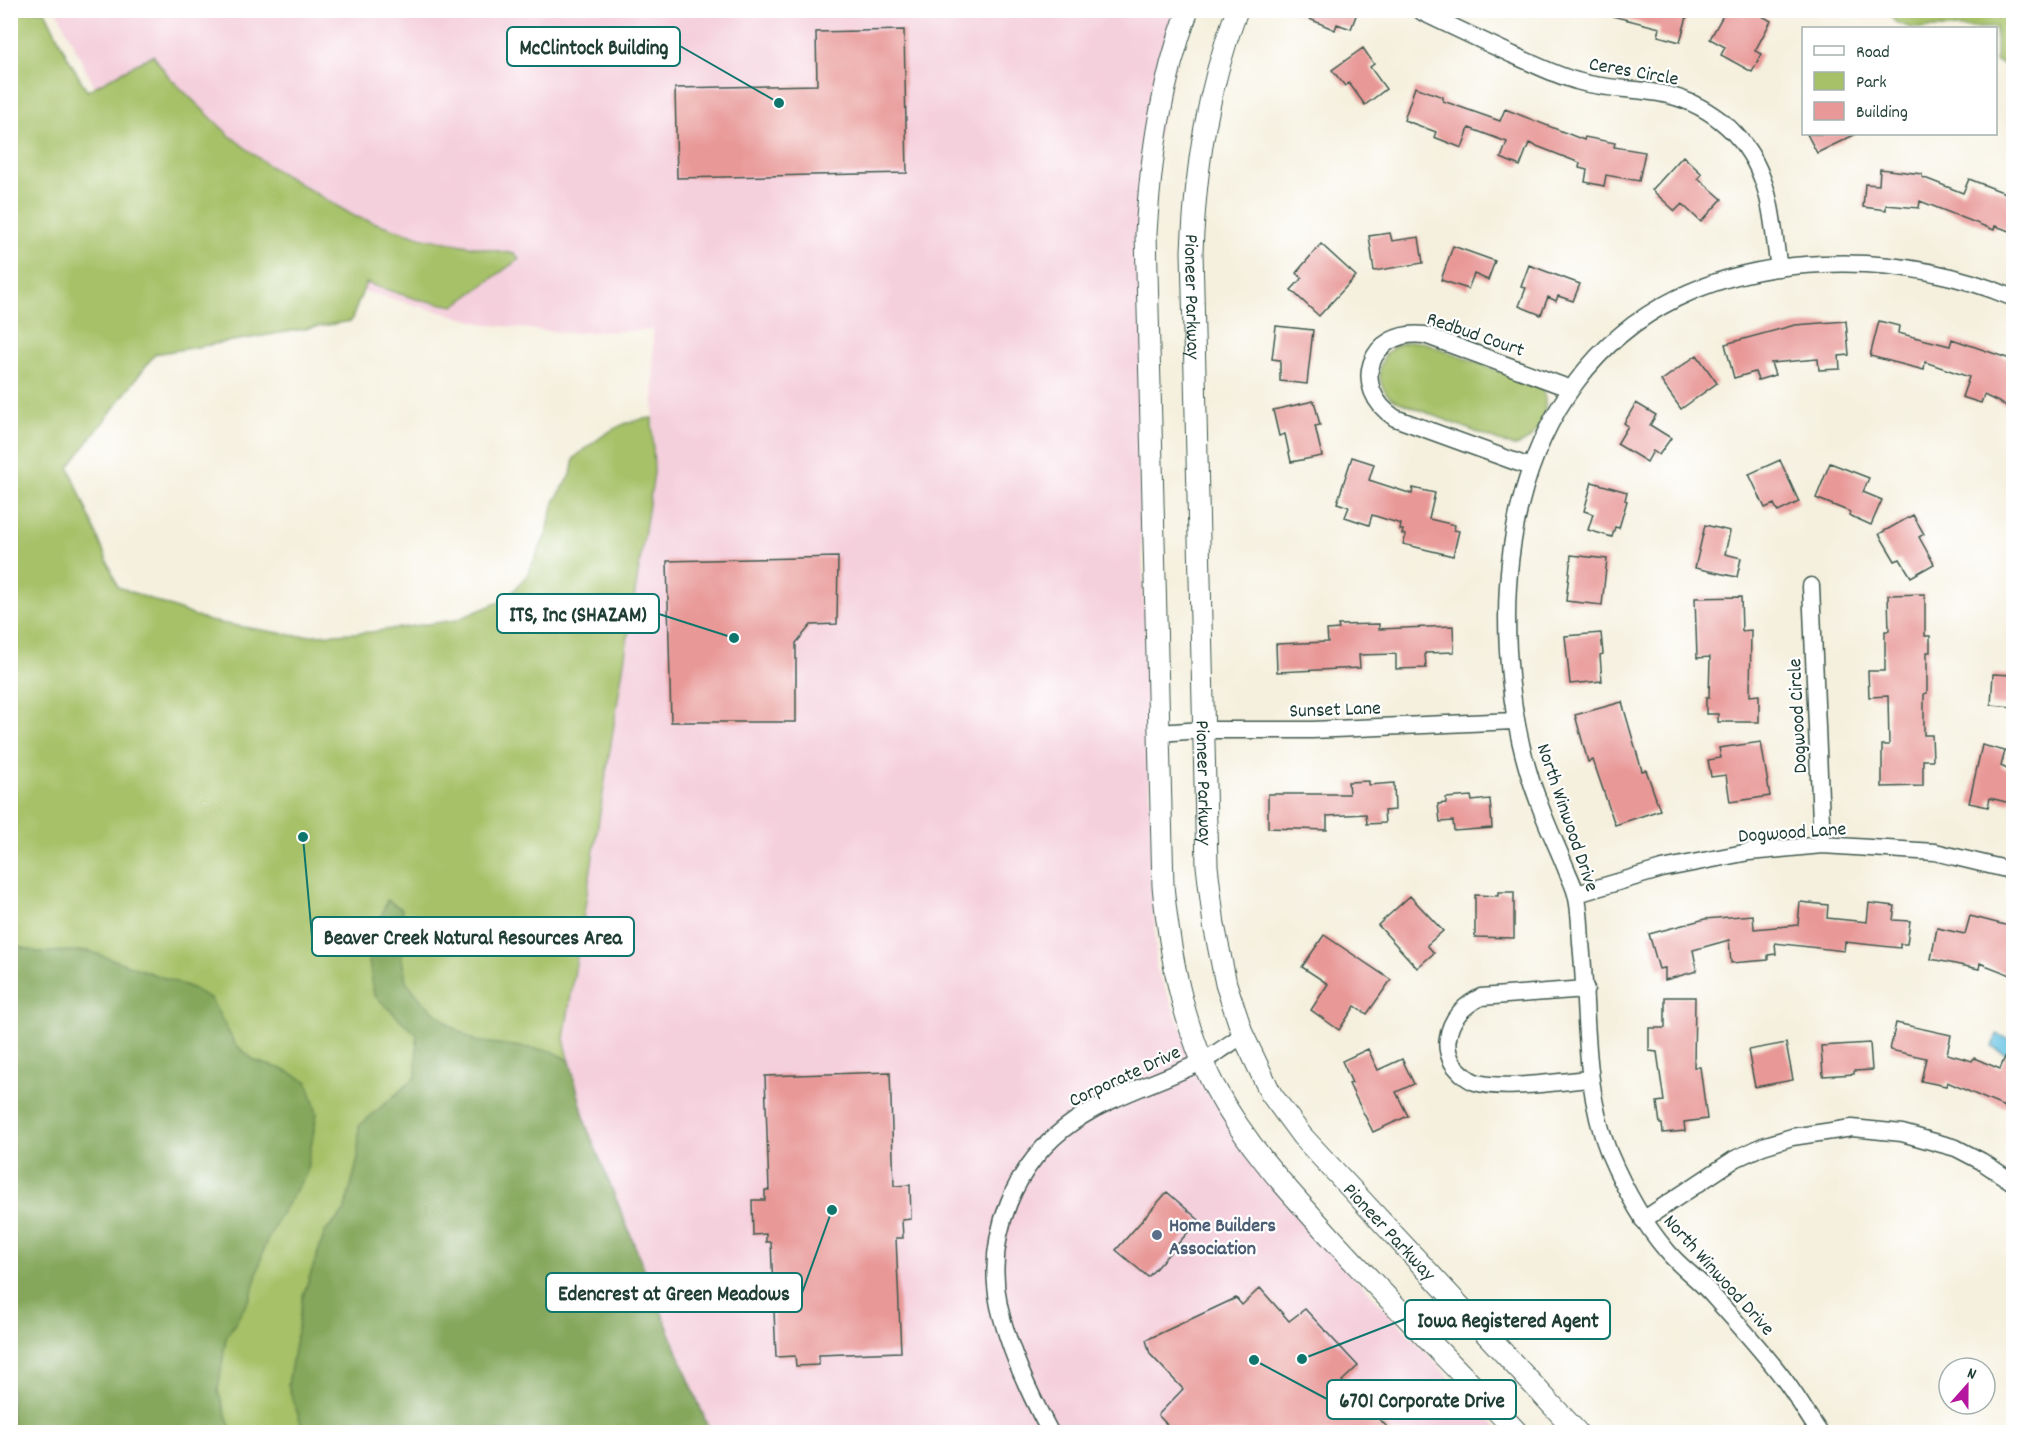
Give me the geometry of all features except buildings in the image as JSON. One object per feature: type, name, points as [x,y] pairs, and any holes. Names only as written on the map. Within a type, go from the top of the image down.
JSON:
[{"type":"street","points":[[1188,10],[1162,97],[1150,168],[1146,233],[1163,886],[1167,923],[1183,1001],[1195,1042],[1233,1120],[1274,1176],[1402,1315],[1517,1432]]},
{"type":"street","name":"Pioneer Parkway","points":[[1237,10],[1222,50],[1205,120],[1194,203],[1192,251],[1207,866],[1214,925],[1226,984],[1243,1035],[1271,1094],[1302,1136],[1577,1432]]},
{"type":"street","name":"Ceres Circle","points":[[1422,12],[1542,68],[1576,81],[1608,88],[1656,92],[1678,97],[1700,106],[1719,119],[1738,137],[1753,158],[1763,179],[1779,268]]},
{"type":"street","name":"North Winwood Drive","points":[[1820,1432],[1783,1378],[1710,1292],[1669,1254],[1643,1220],[1626,1190],[1595,1112],[1577,894],[1537,799],[1515,721],[1508,647],[1509,570],[1517,517],[1530,467],[1546,431],[1571,389],[1598,355],[1623,332],[1650,313],[1689,292],[1722,281],[1779,268],[1853,263],[1899,266],[1944,274],[1988,287],[2013,298]]},
{"type":"street","name":"Redbud Court","points":[[1530,467],[1395,418],[1384,410],[1373,395],[1369,382],[1371,365],[1379,349],[1393,338],[1410,333],[1425,335],[1571,389]]},
{"type":"street","name":"Dogwood Circle","points":[[1811,586],[1822,845]]},
{"type":"street","name":"Sunset Lane","points":[[1158,733],[1203,730],[1312,730],[1515,721]]},
{"type":"street","name":"Dogwood Lane","points":[[1577,894],[1662,869],[1749,852],[1822,845],[1935,852],[2013,871]]},
{"type":"street","points":[[1586,989],[1481,997],[1468,1003],[1457,1014],[1449,1029],[1447,1044],[1452,1061],[1461,1073],[1473,1082],[1492,1087],[1591,1079]]},
{"type":"street","name":"Corporate Drive","points":[[1050,1432],[1016,1360],[999,1304],[995,1273],[997,1244],[1004,1215],[1015,1187],[1031,1162],[1051,1140],[1074,1121],[1203,1061],[1243,1035]]},
{"type":"street","points":[[1643,1220],[1735,1159],[1763,1146],[1792,1137],[1852,1128],[1902,1133],[1956,1149],[1981,1161],[2013,1183]]},
{"type":"shaded area","points":[[57,11],[1188,11],[1150,168],[1150,462],[1139,463],[1156,967],[1209,1094],[1286,1204],[1501,1432],[710,1432],[586,1125],[564,1039],[654,473],[653,330],[566,333],[485,324],[341,285],[95,88]]},
{"type":"green space","points":[[10,11],[45,11],[87,91],[153,55],[169,77],[229,135],[269,166],[354,216],[423,238],[515,254],[519,259],[454,306],[416,299],[366,283],[351,321],[155,354],[69,467],[118,587],[209,621],[297,636],[371,632],[456,620],[507,599],[527,575],[546,535],[554,502],[571,475],[574,458],[619,426],[640,419],[652,418],[654,473],[564,1039],[586,1125],[710,1432],[11,1432]]},
{"type":"green space","points":[[1887,11],[2013,11],[2013,68],[1997,61],[1997,27],[1908,27],[1895,22]]},
{"type":"green space","points":[[1423,342],[1540,387],[1544,395],[1544,414],[1541,423],[1529,439],[1512,446],[1392,399],[1382,385],[1380,370],[1382,362],[1391,349],[1399,344]]},
{"type":"green space","points":[[387,900],[402,909],[404,934],[402,959],[406,981],[422,1001],[452,1027],[475,1041],[552,1051],[570,1061],[586,1125],[710,1432],[304,1432],[288,1385],[303,1296],[325,1232],[344,1212],[358,1159],[359,1126],[416,1077],[417,1035],[374,995],[368,954]]},
{"type":"green space","points":[[11,944],[37,952],[89,951],[192,988],[211,999],[235,1044],[255,1061],[282,1069],[307,1081],[317,1113],[306,1174],[279,1217],[265,1245],[251,1296],[226,1338],[218,1391],[232,1432],[11,1432]]},
{"type":"water","points":[[1997,1034],[2013,1041],[2013,1057],[1992,1047]]},
{"type":"place","name":"McClintock Building","points":[[779,103]]},
{"type":"place","name":"ITS, Inc (SHAZAM)","points":[[734,638]]},
{"type":"place","name":"Beaver Creek Natural Resources Area","points":[[303,837]]},
{"type":"place","name":"Edencrest at Green Meadows","points":[[832,1210]]},
{"type":"place","name":"Home Builders Association","points":[[1157,1235]]},
{"type":"place","name":"Iowa Registered Agent","points":[[1302,1359]]},
{"type":"place","name":"6701 Corporate Drive","points":[[1254,1360]]}]
